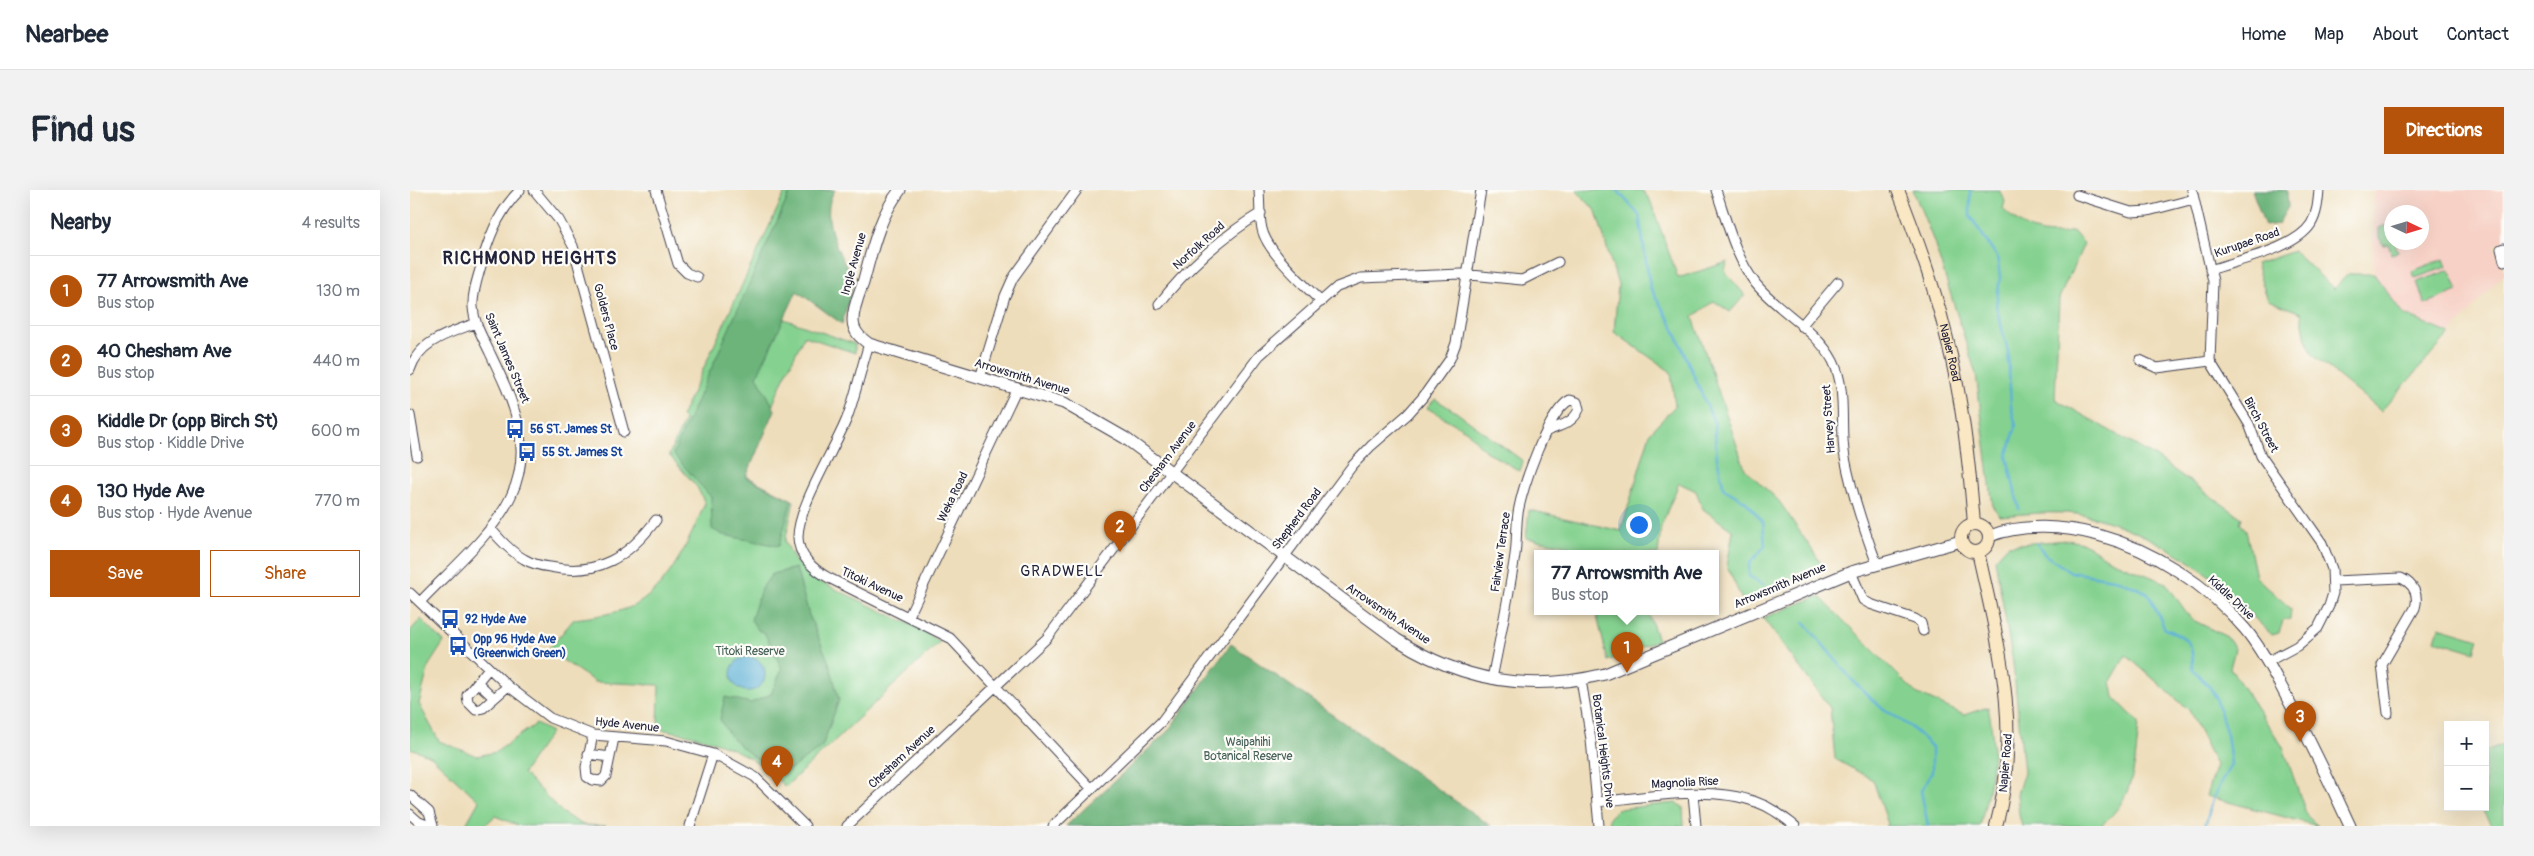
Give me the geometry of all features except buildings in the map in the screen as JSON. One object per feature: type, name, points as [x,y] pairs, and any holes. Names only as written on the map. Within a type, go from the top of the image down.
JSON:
[{"type":"main road","name":"Napier Road","points":[[1898,190],[1928,270],[1947,337],[1970,484],[1974,524]]},
{"type":"main road","points":[[1974,524],[1984,526],[1990,536],[1987,547],[1978,552],[1969,551],[1961,541],[1965,528],[1974,524]]},
{"type":"main road","name":"Napier Road","points":[[1978,552],[2003,675],[2009,724],[2005,790],[1996,826]]},
{"type":"street","name":"Saint James Street","points":[[420,602],[490,528],[511,497],[520,470],[522,446],[516,408],[476,323],[473,305],[476,285],[490,236],[503,208],[520,190]]},
{"type":"street","name":"Golders Place","points":[[534,190],[559,220],[573,246],[624,432]]},
{"type":"street","points":[[656,190],[678,264],[687,273],[697,277]]},
{"type":"street","name":"Ingle Avenue","points":[[870,344],[855,330],[853,320],[879,228],[900,190]]},
{"type":"street","points":[[980,378],[1013,278],[1078,190]]},
{"type":"street","points":[[1259,190],[1262,229],[1272,248],[1320,302]]},
{"type":"street","name":"Shepherd Road","points":[[1053,826],[1161,722],[1352,466],[1408,414],[1442,370],[1456,343],[1482,190]]},
{"type":"street","name":"Harvey Street","points":[[1716,190],[1744,266],[1761,289],[1826,349],[1839,376],[1844,457],[1877,564]]},
{"type":"street","points":[[2140,360],[2157,368],[2210,361],[2213,297],[2210,270],[2192,190]]},
{"type":"street","name":"Kurupae Road","points":[[2210,270],[2276,247],[2298,237],[2311,224],[2315,216],[2318,190]]},
{"type":"street","points":[[2077,195],[2131,212],[2194,200]]},
{"type":"street","name":"Norfolk Road","points":[[1159,304],[1173,286],[1243,224],[1261,213]]},
{"type":"street","points":[[2504,248],[2500,249],[2504,260]]},
{"type":"street","name":"Chesham Avenue","points":[[847,826],[1047,638],[1068,613],[1259,356],[1337,288],[1361,278],[1468,274],[1511,281],[1522,280],[1558,262]]},
{"type":"street","points":[[1801,326],[1838,282]]},
{"type":"street","points":[[410,370],[422,349],[431,341],[476,323]]},
{"type":"street","name":"Arrowsmith Avenue","points":[[870,344],[1018,388],[1064,403],[1082,412],[1125,438],[1412,650],[1455,668],[1492,679],[1537,684],[1581,680],[1627,666],[1800,591],[1851,572],[1961,541]]},
{"type":"street","name":"Titoki Avenue","points":[[870,344],[847,418],[803,512],[798,538],[804,555],[816,571],[950,638],[1092,790]]},
{"type":"street","name":"Birch Street","points":[[2210,361],[2249,424],[2261,456],[2322,543],[2332,569],[2334,581],[2329,606],[2318,628],[2297,646],[2267,662]]},
{"type":"street","name":"Weka Road","points":[[909,616],[1018,388]]},
{"type":"street","points":[[410,415],[417,456]]},
{"type":"street","name":"Fairview Terrace","points":[[1492,679],[1515,554],[1519,511],[1541,440],[1546,431]]},
{"type":"street","points":[[490,528],[503,543],[525,560],[563,570],[587,569],[607,563],[623,554],[640,540],[656,520]]},
{"type":"street","name":"Kiddle Drive","points":[[1990,536],[2014,530],[2067,529],[2112,539],[2174,570],[2214,597],[2246,630],[2267,662],[2316,750],[2350,826]]},
{"type":"street","points":[[1851,572],[1863,600],[1915,619],[1921,624],[1923,631]]},
{"type":"street","points":[[2334,581],[2401,578],[2408,582],[2415,591],[2417,602],[2415,608],[2382,665],[2388,714]]},
{"type":"street","name":"Hyde Avenue","points":[[410,593],[508,686],[550,718],[593,735],[666,742],[713,754],[755,777],[805,826]]},
{"type":"street","points":[[489,668],[467,695],[468,702],[476,710],[483,708],[493,697],[508,686]]},
{"type":"street","name":"Botanical Heights Drive","points":[[1581,680],[1591,739],[1599,826]]},
{"type":"street","points":[[478,683],[493,697]]},
{"type":"street","points":[[593,735],[588,754],[587,777],[592,780],[601,781],[606,776],[614,738]]},
{"type":"street","points":[[588,754],[610,757]]},
{"type":"street","points":[[690,826],[713,754]]},
{"type":"street","points":[[1693,794],[1696,826]]},
{"type":"street","name":"Magnolia Rise","points":[[1597,802],[1693,794],[1735,795],[1758,802],[1774,810],[1795,826]]},
{"type":"street","points":[[410,795],[429,812],[431,826],[419,822],[410,814]]},
{"type":"shaded area","points":[[2373,190],[2504,190],[2504,242],[2494,246],[2504,273],[2450,334],[2403,314],[2374,274]]},
{"type":"green space","name":"Titoki Reserve","points":[[786,190],[830,190],[784,319],[855,344],[855,353],[804,336],[782,382],[744,475],[794,501],[785,541],[795,561],[814,579],[920,629],[940,642],[785,787],[758,763],[743,754],[693,736],[658,729],[659,685],[595,682],[548,650],[574,619],[623,610],[649,596],[669,573],[686,545],[705,503],[697,487],[669,455],[685,420],[681,417]]},
{"type":"green space","points":[[791,190],[835,190],[830,200],[830,224],[838,249],[854,281],[842,324],[797,291],[757,376],[775,410],[746,477],[792,500],[779,546],[723,535],[712,529],[711,497],[673,454]]},
{"type":"green space","points":[[1576,190],[1642,190],[1650,200],[1678,278],[1728,262],[1725,270],[1727,274],[1745,295],[1730,312],[1714,301],[1693,317],[1745,469],[1779,501],[1823,566],[1743,602],[1727,566],[1733,531],[1703,509],[1696,491],[1679,483],[1661,526],[1658,550],[1573,550],[1564,545],[1526,538],[1529,510],[1621,531],[1650,433],[1675,406],[1671,372],[1614,332],[1618,285],[1596,211]]},
{"type":"green space","points":[[1913,190],[1999,190],[2005,201],[2003,209],[2019,222],[2035,231],[2044,233],[2053,234],[2073,231],[2084,244],[2059,298],[2055,399],[2154,456],[2242,518],[2240,523],[2246,530],[2256,577],[2291,609],[2290,619],[2283,621],[2279,633],[2272,635],[2224,588],[2187,560],[2151,539],[2113,523],[2068,513],[2000,516],[1993,507],[1976,374],[1934,242]]},
{"type":"green space","points":[[2252,190],[2287,190],[2288,207],[2278,224],[2265,226]]},
{"type":"green space","points":[[2384,226],[2384,245],[2379,237],[2379,228]]},
{"type":"green space","points":[[2390,250],[2398,250],[2398,251],[2392,254]]},
{"type":"green space","points":[[2294,251],[2334,289],[2348,274],[2374,274],[2403,314],[2450,334],[2381,411],[2314,356],[2306,339],[2301,313],[2268,300],[2256,264]]},
{"type":"green space","points":[[2444,259],[2447,267],[2415,278],[2412,271]]},
{"type":"green space","points":[[2450,270],[2458,291],[2425,304],[2417,282]]},
{"type":"green space","points":[[1435,399],[1523,461],[1520,471],[1485,451],[1467,431],[1427,408]]},
{"type":"green space","points":[[2067,540],[2084,543],[2108,559],[2166,583],[2191,619],[2227,637],[2235,649],[2230,668],[2283,747],[2307,816],[2318,826],[2206,796],[2216,765],[2189,710],[2126,655],[2111,681],[2114,697],[2139,723],[2131,780],[2120,804],[2112,816],[2100,826],[2022,826],[2017,794],[2024,772],[2013,663],[1995,559],[2008,545]]},
{"type":"green space","points":[[796,568],[809,615],[830,665],[839,700],[822,747],[782,775],[746,751],[731,737],[720,719],[725,697],[751,703],[771,694],[782,669],[764,632],[759,631],[751,620],[761,589],[772,574]]},
{"type":"green space","points":[[1819,596],[1916,693],[1964,715],[1988,707],[1993,739],[1993,753],[1990,781],[1980,826],[1886,826],[1888,824],[1873,780],[1835,759],[1830,708],[1763,618]]},
{"type":"green space","points":[[1597,615],[1649,615],[1658,640],[1608,661]]},
{"type":"green space","points":[[421,619],[444,642],[429,665],[419,704],[439,741],[477,756],[496,752],[536,724],[551,732],[523,773],[564,814],[583,825],[606,826],[520,826],[495,816],[484,826],[465,826],[479,801],[431,756],[410,748],[410,631]]},
{"type":"green space","points":[[2439,627],[2479,639],[2475,652],[2435,640]]},
{"type":"green space","name":"Waipahihi Botanical Reserve","points":[[1231,644],[1491,826],[1066,826],[1168,731]]},
{"type":"green space","points":[[2504,744],[2504,826],[2492,826],[2483,811],[2489,811],[2489,750]]},
{"type":"green space","points":[[1676,803],[1683,807],[1684,826],[1610,826],[1609,818],[1618,809]]},
{"type":"water","points":[[748,657],[755,658],[760,662],[764,667],[764,681],[760,686],[755,690],[748,691],[741,690],[736,686],[732,681],[731,674],[732,667],[736,662],[741,658]]},
{"type":"waterway","points":[[1617,190],[1639,215],[1650,287],[1672,325],[1714,422],[1717,458],[1724,489],[1745,501],[1763,522],[1765,546],[1749,564],[1749,576],[1763,585]]},
{"type":"waterway","points":[[1970,190],[1970,216],[1997,257],[2000,277],[1996,306],[2008,352],[2011,407],[2016,426],[2007,457],[2019,509]]},
{"type":"waterway","points":[[2037,543],[2045,555],[2071,572],[2119,580],[2148,593],[2165,629],[2174,632],[2189,643],[2193,670],[2209,686],[2216,698],[2227,735],[2231,764],[2214,796],[2205,826]]},
{"type":"waterway","points":[[1804,622],[1853,681],[1878,705],[1911,727],[1932,747],[1932,772],[1921,791],[1928,826]]},
{"type":"place","name":"56 ST. James St","points":[[515,429]]},
{"type":"place","name":"55 St. James St","points":[[527,452]]},
{"type":"place","name":"40 Chesham Ave","points":[[1120,552]]},
{"type":"place","name":"92 Hyde Ave","points":[[450,619]]},
{"type":"place","name":"Opp 96 Hyde Ave (Greenwich Green)","points":[[458,646]]},
{"type":"place","name":"77 Arrowsmith Ave","points":[[1627,673]]},
{"type":"place","name":"Kiddle Dr (opp Birch St)","points":[[2300,742]]},
{"type":"place","name":"130 Hyde Ave","points":[[777,787]]},
{"type":"district","name":"RICHMOND HEIGHTS","points":[[530,258]]},
{"type":"district","name":"GRADWELL","points":[[1062,571]]}]
